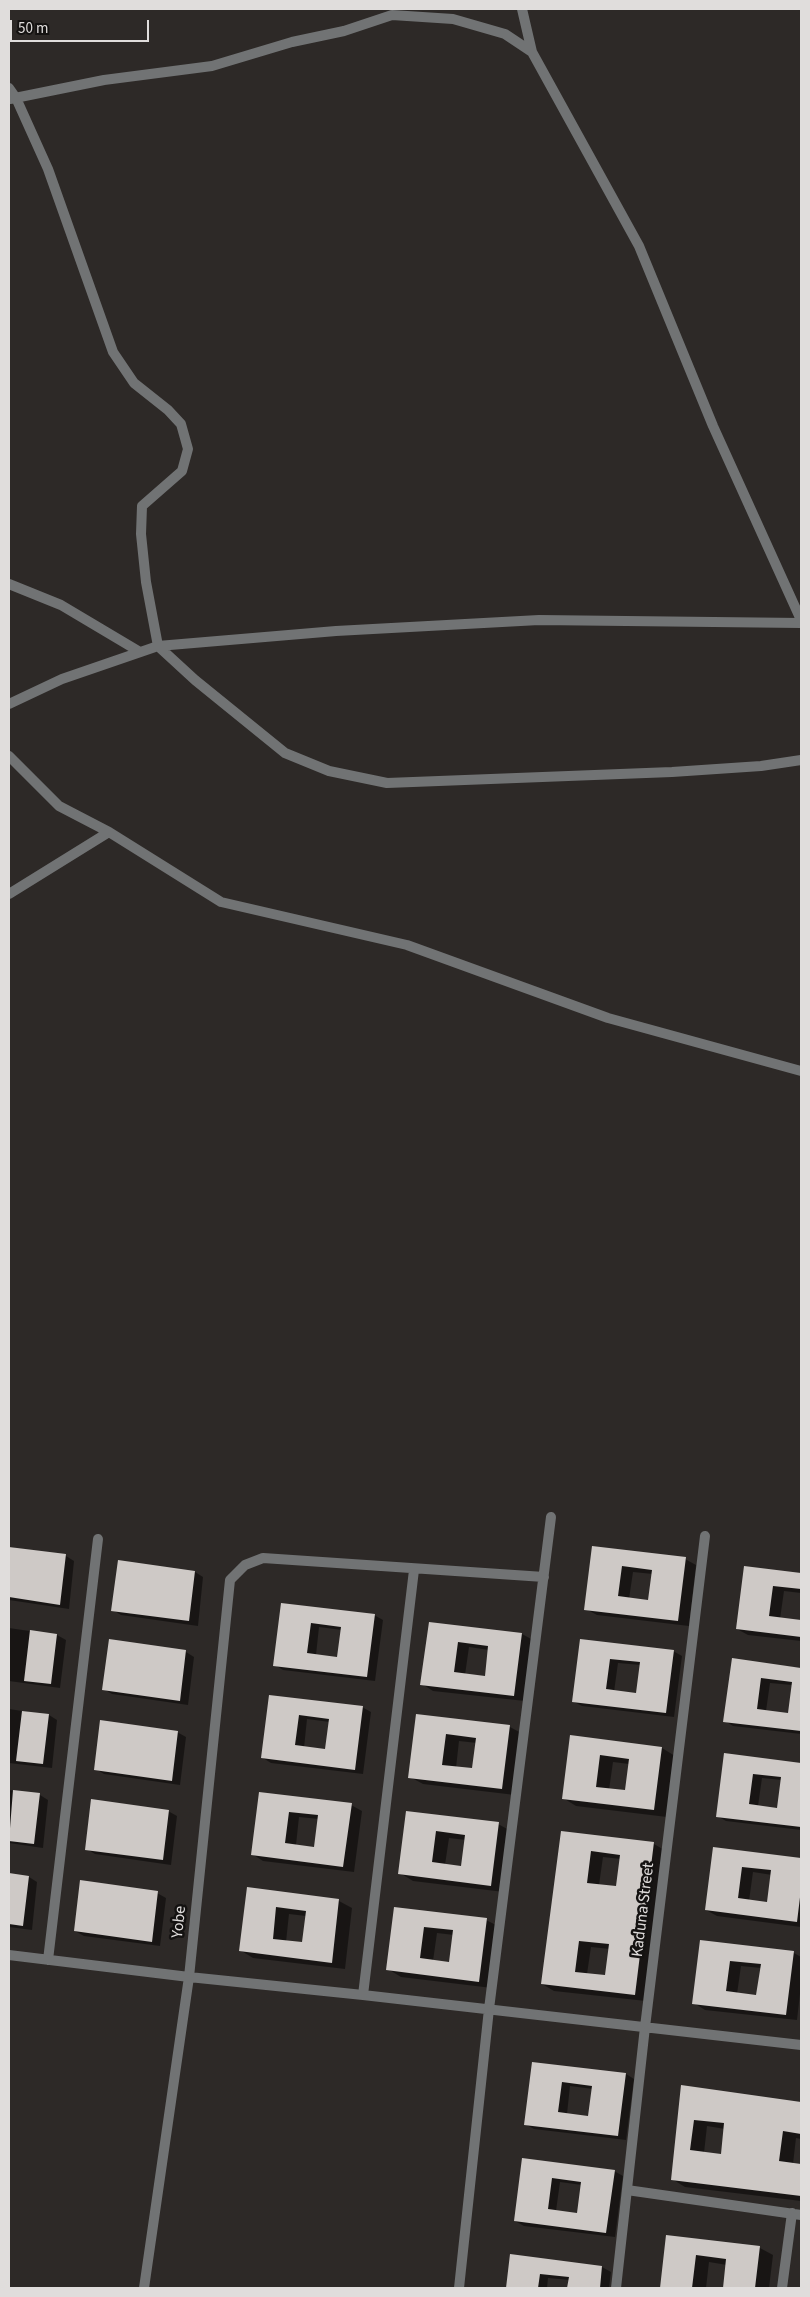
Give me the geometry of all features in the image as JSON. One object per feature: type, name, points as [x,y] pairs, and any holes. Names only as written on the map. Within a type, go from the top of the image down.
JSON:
[{"type":"street","points":[[9,704],[62,680],[158,646],[336,631],[539,620],[801,621],[713,426],[639,246],[532,52],[522,9]]},
{"type":"street","points":[[12,99],[104,80],[212,66],[292,42],[344,32],[392,15],[453,19],[505,34],[532,52]]},
{"type":"street","points":[[9,88],[12,99],[48,170],[112,352],[134,383],[168,410],[181,424],[188,449],[182,470],[142,506],[141,534],[146,582],[158,646],[196,680],[285,753],[328,771],[387,783],[672,772],[761,766],[801,760]]},
{"type":"street","points":[[9,584],[61,605],[140,652]]},
{"type":"street","points":[[9,756],[59,806],[109,832],[221,902],[407,945],[608,1018],[801,1071]]},
{"type":"street","points":[[9,894],[109,832]]},
{"type":"street","points":[[459,2288],[489,2009],[551,1517]]},
{"type":"street","name":"Kaduna Street","points":[[616,2288],[644,2027],[705,1536]]},
{"type":"street","points":[[48,1960],[98,1539]]},
{"type":"street","name":"Yobe","points":[[144,2288],[189,1977],[230,1580],[245,1564],[263,1558],[414,1570]]},
{"type":"street","points":[[363,1995],[414,1570],[544,1577]]},
{"type":"street","points":[[9,1955],[189,1977],[801,2045]]},
{"type":"street","points":[[627,2190],[796,2214],[782,2288]]},
{"type":"building","points":[[592,1546],[686,1557],[678,1621],[584,1610]],"holes":[[[622,1566],[652,1570],[648,1600],[618,1596]]]},
{"type":"building","points":[[9,1547],[66,1554],[60,1605],[9,1597]]},
{"type":"building","points":[[118,1560],[195,1571],[189,1621],[111,1611]]},
{"type":"building","points":[[744,1566],[801,1573],[801,1589],[773,1586],[769,1616],[801,1620],[801,1637],[736,1629]]},
{"type":"building","points":[[281,1603],[375,1614],[367,1677],[273,1666]],"holes":[[[311,1623],[341,1627],[337,1657],[307,1653]]]},
{"type":"building","points":[[429,1622],[522,1633],[514,1696],[420,1685]],"holes":[[[458,1642],[488,1646],[485,1676],[454,1672]]]},
{"type":"building","points":[[30,1630],[57,1634],[51,1684],[24,1681]]},
{"type":"building","points":[[109,1639],[186,1650],[180,1701],[102,1690]]},
{"type":"building","points":[[580,1639],[674,1650],[666,1713],[572,1702]],"holes":[[[610,1659],[640,1662],[636,1693],[606,1689]]]},
{"type":"building","points":[[732,1658],[801,1668],[801,1731],[723,1722]],"holes":[[[761,1678],[792,1682],[788,1713],[757,1709]]]},
{"type":"building","points":[[269,1695],[363,1706],[355,1770],[261,1758]],"holes":[[[299,1715],[329,1719],[325,1749],[295,1745]]]},
{"type":"building","points":[[22,1711],[49,1714],[43,1764],[16,1761]]},
{"type":"building","points":[[416,1714],[510,1725],[502,1789],[408,1778]],"holes":[[[446,1734],[476,1738],[472,1768],[442,1765]]]},
{"type":"building","points":[[100,1720],[178,1731],[172,1781],[94,1770]]},
{"type":"building","points":[[570,1735],[662,1747],[654,1810],[562,1799]],"holes":[[[600,1755],[629,1759],[625,1790],[596,1787]]]},
{"type":"building","points":[[724,1753],[801,1763],[801,1827],[716,1817]],"holes":[[[753,1774],[781,1777],[777,1808],[749,1804]]]},
{"type":"building","points":[[13,1790],[40,1793],[34,1844],[9,1841]]},
{"type":"building","points":[[259,1792],[352,1803],[343,1867],[251,1855]],"holes":[[[289,1812],[318,1815],[314,1847],[285,1843]]]},
{"type":"building","points":[[91,1799],[169,1810],[163,1860],[85,1850]]},
{"type":"building","points":[[406,1811],[499,1822],[491,1886],[398,1874]],"holes":[[[436,1831],[465,1835],[461,1866],[432,1862]]]},
{"type":"building","points":[[561,1831],[654,1842],[635,1995],[541,1984]],"holes":[[[591,1851],[620,1855],[616,1886],[587,1883]],[[579,1941],[609,1944],[605,1975],[575,1972]]]},
{"type":"building","points":[[713,1847],[801,1858],[801,1889],[797,1922],[705,1910]],"holes":[[[742,1867],[771,1870],[767,1902],[738,1898]]]},
{"type":"building","points":[[9,1873],[29,1876],[23,1926],[9,1924]]},
{"type":"building","points":[[80,1880],[158,1891],[152,1942],[74,1931]]},
{"type":"building","points":[[247,1887],[339,1899],[332,1963],[239,1951]],"holes":[[[276,1907],[306,1911],[302,1942],[273,1939]]]},
{"type":"building","points":[[394,1907],[487,1918],[479,1982],[386,1970]],"holes":[[[424,1927],[453,1930],[449,1962],[420,1958]]]},
{"type":"building","points":[[700,1940],[794,1951],[786,2015],[692,2004]],"holes":[[[730,1961],[761,1964],[756,1995],[726,1991]]]},
{"type":"building","points":[[532,2062],[626,2073],[618,2136],[524,2125]],"holes":[[[562,2082],[592,2086],[588,2116],[558,2112]]]},
{"type":"building","points":[[681,2085],[801,2102],[801,2134],[783,2131],[779,2161],[801,2164],[801,2196],[671,2180]],"holes":[[[694,2120],[724,2123],[721,2154],[690,2150]]]},
{"type":"building","points":[[522,2158],[615,2170],[606,2233],[514,2221]],"holes":[[[552,2178],[581,2182],[577,2213],[548,2209]]]},
{"type":"building","points":[[666,2235],[760,2246],[755,2288],[723,2288],[726,2259],[696,2255],[692,2288],[660,2288]]},
{"type":"building","points":[[510,2254],[602,2266],[600,2288],[567,2288],[569,2277],[540,2274],[538,2288],[506,2288]]}]
